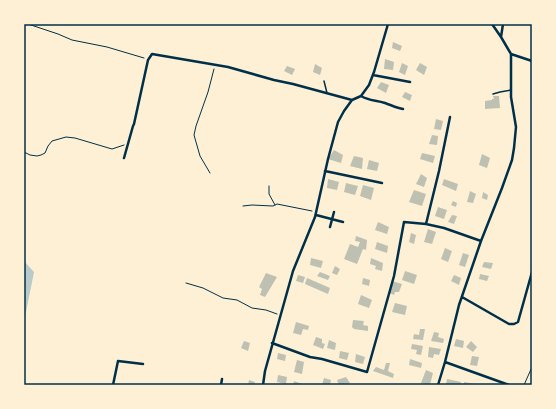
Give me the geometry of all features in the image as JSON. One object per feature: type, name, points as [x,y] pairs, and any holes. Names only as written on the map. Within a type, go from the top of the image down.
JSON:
[{"type":"street","points":[[264,385],[265,371],[272,343],[293,271],[316,214],[331,144],[338,122],[352,100],[361,96],[369,85],[388,24]]},
{"type":"street","points":[[438,385],[450,346],[462,297],[513,154],[516,127],[511,90],[511,54],[492,24]]},
{"type":"street","points":[[501,37],[503,24]]},
{"type":"street","points":[[124,158],[134,124],[148,60],[152,54],[215,64],[352,100]]},
{"type":"street","points":[[511,54],[532,61]]},
{"type":"street","points":[[373,75],[410,82]]},
{"type":"street","points":[[361,96],[366,99],[386,103],[396,108],[403,109]]},
{"type":"street","points":[[426,224],[450,117]]},
{"type":"street","points":[[325,171],[382,183]]},
{"type":"street","points":[[330,227],[334,212]]},
{"type":"street","points":[[316,214],[332,220],[344,222]]},
{"type":"street","points":[[272,343],[310,357],[367,372],[394,276],[404,222],[426,224],[444,228],[481,241]]},
{"type":"street","points":[[462,297],[510,324],[514,324],[518,322],[532,272]]},
{"type":"street","points":[[113,385],[118,361],[143,364]]},
{"type":"street","points":[[445,362],[509,385]]},
{"type":"street","points":[[221,385],[222,379]]},
{"type":"lane","points":[[324,81],[327,93]]},
{"type":"lane","points":[[493,94],[511,90]]},
{"type":"path","points":[[28,24],[72,40],[107,47],[141,56],[148,60]]},
{"type":"path","points":[[210,173],[200,156],[194,135],[208,92],[215,64]]},
{"type":"path","points":[[24,152],[30,155],[41,155],[45,153],[52,141],[66,137],[75,138],[112,149],[127,145]]},
{"type":"path","points":[[269,186],[269,194],[276,205]]},
{"type":"path","points":[[243,206],[252,205],[268,207],[277,204],[316,214]]},
{"type":"path","points":[[186,283],[203,288],[223,298],[237,300],[252,308],[266,310],[280,315]]},
{"type":"path","points":[[524,385],[532,367]]},
{"type":"shaded area","points":[[24,261],[34,272],[24,322]]},
{"type":"building","points":[[393,42],[402,46],[400,51],[392,48]]},
{"type":"building","points":[[385,59],[394,62],[393,70],[384,69]]},
{"type":"building","points":[[402,63],[408,66],[405,75],[399,72]]},
{"type":"building","points":[[420,63],[427,67],[424,75],[416,70]]},
{"type":"building","points":[[315,64],[322,68],[320,75],[313,72]]},
{"type":"building","points":[[287,66],[295,69],[292,75],[284,71]]},
{"type":"building","points":[[381,82],[389,85],[386,93],[377,88]]},
{"type":"building","points":[[405,92],[412,95],[410,101],[402,97]]},
{"type":"building","points":[[493,96],[499,96],[500,108],[485,109],[485,101],[494,99]]},
{"type":"building","points":[[436,119],[443,121],[441,130],[434,129]]},
{"type":"building","points":[[432,135],[438,136],[437,145],[429,144]]},
{"type":"building","points":[[334,150],[343,155],[341,163],[328,159]]},
{"type":"building","points":[[422,153],[435,156],[433,163],[420,159]]},
{"type":"building","points":[[482,154],[490,158],[487,168],[479,165]]},
{"type":"building","points":[[354,156],[363,158],[362,169],[350,166]]},
{"type":"building","points":[[369,160],[379,163],[377,171],[367,169]]},
{"type":"building","points":[[421,174],[427,178],[424,187],[416,184]]},
{"type":"building","points":[[328,179],[339,182],[337,190],[327,188]]},
{"type":"building","points":[[444,179],[458,184],[456,191],[442,185]]},
{"type":"building","points":[[346,183],[358,186],[355,195],[344,192]]},
{"type":"building","points":[[363,185],[374,188],[371,200],[360,196]]},
{"type":"building","points":[[414,190],[426,194],[422,206],[409,202]]},
{"type":"building","points":[[470,191],[476,194],[473,203],[467,202]]},
{"type":"building","points":[[483,192],[488,195],[487,200],[482,198]]},
{"type":"building","points":[[453,201],[457,203],[456,207],[451,205]]},
{"type":"building","points":[[438,207],[447,210],[444,219],[435,216]]},
{"type":"building","points":[[452,215],[457,216],[454,224],[448,222]]},
{"type":"building","points":[[378,222],[389,227],[387,234],[375,230]]},
{"type":"building","points":[[428,229],[436,232],[432,244],[424,242]]},
{"type":"building","points":[[411,233],[416,235],[414,244],[409,242]]},
{"type":"building","points":[[356,236],[367,240],[366,250],[363,249],[357,264],[344,259],[350,244],[358,247],[360,242],[355,241]]},
{"type":"building","points":[[377,242],[388,246],[387,253],[375,249]]},
{"type":"building","points":[[445,248],[452,251],[448,262],[441,259]]},
{"type":"building","points":[[463,253],[469,255],[465,267],[459,265]]},
{"type":"building","points":[[311,258],[323,261],[321,268],[310,265]]},
{"type":"building","points":[[371,258],[383,263],[382,271],[375,269],[376,266],[370,264]]},
{"type":"building","points":[[484,262],[493,263],[491,269],[482,267]]},
{"type":"building","points":[[335,266],[340,269],[337,275],[332,273]]},
{"type":"building","points":[[405,271],[417,275],[414,284],[402,280]]},
{"type":"building","points":[[320,272],[330,276],[328,280],[317,276]]},
{"type":"building","points":[[266,273],[277,277],[265,297],[260,295],[262,289],[259,287]]},
{"type":"building","points":[[480,274],[489,276],[487,281],[479,279]]},
{"type":"building","points":[[298,275],[305,277],[303,283],[296,281]]},
{"type":"building","points":[[454,275],[461,278],[459,285],[451,281]]},
{"type":"building","points":[[307,278],[330,288],[328,294],[305,284]]},
{"type":"building","points":[[363,278],[370,280],[369,286],[362,284]]},
{"type":"building","points":[[392,281],[402,284],[399,292],[395,292],[394,295],[389,293]]},
{"type":"building","points":[[361,295],[372,300],[369,308],[358,304]]},
{"type":"building","points":[[395,303],[407,306],[405,315],[392,312]]},
{"type":"building","points":[[353,320],[364,321],[363,325],[368,326],[368,331],[354,329],[352,327]]},
{"type":"building","points":[[296,322],[309,326],[308,330],[303,329],[301,335],[293,333]]},
{"type":"building","points":[[420,329],[425,329],[423,340],[413,339],[414,334],[419,335]]},
{"type":"building","points":[[434,332],[439,333],[438,337],[444,339],[443,343],[431,341]]},
{"type":"building","points":[[316,337],[322,339],[322,343],[325,344],[323,349],[313,345]]},
{"type":"building","points":[[456,339],[464,341],[463,348],[454,346]]},
{"type":"building","points":[[329,340],[336,343],[335,350],[327,348]]},
{"type":"building","points":[[244,341],[250,343],[248,351],[241,348]]},
{"type":"building","points":[[471,341],[477,347],[473,352],[466,347]]},
{"type":"building","points":[[412,344],[423,346],[421,355],[416,354],[417,350],[411,349]]},
{"type":"building","points":[[429,347],[441,349],[439,355],[434,354],[433,358],[428,357]]},
{"type":"building","points":[[340,351],[349,353],[347,360],[339,358]]},
{"type":"building","points":[[278,353],[286,355],[285,361],[277,359]]},
{"type":"building","points":[[356,354],[365,357],[363,364],[355,362]]},
{"type":"building","points":[[472,356],[479,357],[477,366],[470,365]]},
{"type":"building","points":[[410,359],[422,363],[421,368],[409,365]]},
{"type":"building","points":[[297,360],[304,362],[302,374],[294,372]]},
{"type":"building","points":[[386,363],[390,363],[388,371],[394,374],[393,378],[373,371],[376,367],[384,370]]},
{"type":"building","points":[[426,370],[433,373],[430,385],[421,383]]},
{"type":"building","points":[[278,375],[287,377],[286,384],[277,382]]},
{"type":"building","points":[[346,377],[350,383],[339,385],[337,380]]},
{"type":"building","points":[[324,378],[331,380],[330,385],[322,385]]},
{"type":"building","points":[[447,379],[461,382],[460,385],[446,385]]},
{"type":"building","points":[[249,380],[255,382],[254,385],[248,385]]},
{"type":"building","points":[[294,381],[305,385],[293,385]]},
{"type":"building","points":[[464,382],[475,384],[475,385],[464,385]]}]
